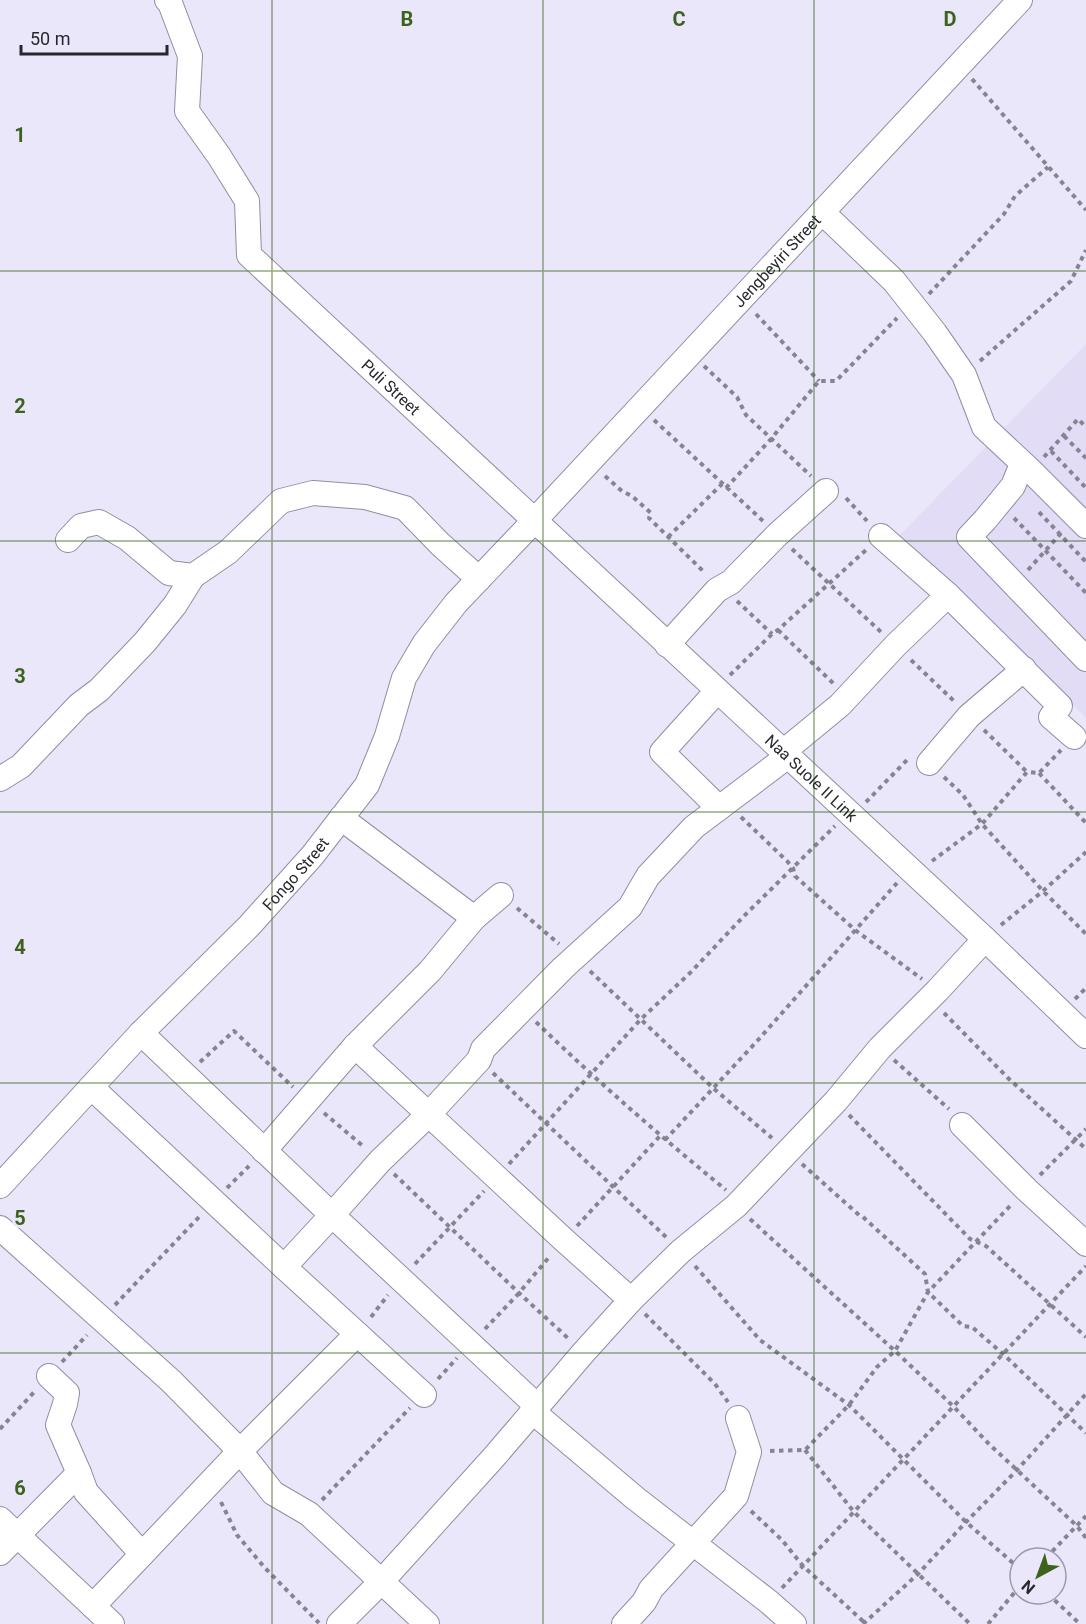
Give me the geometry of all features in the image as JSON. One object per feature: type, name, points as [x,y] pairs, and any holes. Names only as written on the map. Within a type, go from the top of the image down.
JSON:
[{"type":"street","name":"Puli Street","points":[[167,0],[171,3],[190,56],[187,111],[247,201],[249,255],[534,521]]},
{"type":"street","name":"Jengbeyiri Street","points":[[534,521],[1020,0]]},
{"type":"street","points":[[822,212],[894,280],[935,333],[964,375],[984,427],[1081,521]]},
{"type":"street","points":[[1026,467],[1000,503],[969,537],[1086,658]]},
{"type":"street","points":[[667,645],[717,590],[731,582],[777,535],[826,491]]},
{"type":"street","points":[[0,779],[21,766],[79,705],[99,690],[146,642],[194,576],[228,552],[281,501],[313,493],[365,497],[405,508],[479,579]]},
{"type":"street","name":"Fongo Street","points":[[0,1186],[141,1033],[249,926],[312,856],[367,785],[387,736],[404,678],[424,644],[456,603],[534,521]]},
{"type":"street","name":"Naa Suole II Link","points":[[534,521],[985,939],[1086,1036]]},
{"type":"street","points":[[68,540],[81,526],[99,522],[127,538],[169,573],[194,576]]},
{"type":"street","points":[[881,536],[948,595],[1060,706],[1051,717],[1074,737]]},
{"type":"street","points":[[284,1267],[380,1161],[428,1115],[479,1060],[483,1049],[575,957],[630,907],[648,876],[694,827],[785,754],[840,705],[896,645],[948,595]]},
{"type":"street","points":[[929,763],[969,716],[1024,669]]},
{"type":"street","points":[[716,690],[662,752],[723,805]]},
{"type":"street","points":[[341,818],[474,918]]},
{"type":"street","points":[[264,1150],[355,1046],[430,971],[474,918],[501,895]]},
{"type":"street","points":[[339,1624],[382,1581],[632,1300],[681,1251],[738,1204],[836,1101],[880,1048],[985,939]]},
{"type":"street","points":[[141,1033],[535,1408],[635,1498],[794,1624]]},
{"type":"street","points":[[355,1046],[496,1178],[632,1300]]},
{"type":"street","points":[[91,1087],[424,1395]]},
{"type":"street","points":[[962,1125],[1027,1190],[1086,1244]]},
{"type":"street","points":[[0,1228],[171,1381],[240,1451],[273,1493],[309,1514],[427,1624]]},
{"type":"street","points":[[93,1606],[240,1451],[357,1334]]},
{"type":"street","points":[[49,1376],[67,1393],[58,1425],[86,1492],[142,1554]]},
{"type":"street","points":[[624,1624],[692,1542],[736,1496],[749,1452],[738,1418]]},
{"type":"street","points":[[0,1553],[79,1473]]},
{"type":"street","points":[[0,1519],[112,1624]]},
{"type":"path","points":[[959,65],[1086,210]]},
{"type":"path","points":[[964,375],[1071,281],[1086,250]]},
{"type":"path","points":[[741,299],[819,381]]},
{"type":"path","points":[[690,354],[737,397],[746,415],[771,439],[826,491],[839,491],[881,536],[772,634],[716,690]]},
{"type":"path","points":[[640,407],[896,645],[1027,772],[1039,773],[1086,823]]},
{"type":"path","points":[[1026,467],[1051,451],[1078,419],[1086,427]]},
{"type":"path","points":[[1064,436],[1086,458]]},
{"type":"path","points":[[726,488],[771,439]]},
{"type":"path","points":[[1051,451],[1086,488]]},
{"type":"path","points":[[590,461],[622,492],[632,496],[651,513],[649,518],[715,584],[722,587],[772,634]]},
{"type":"path","points":[[668,537],[722,484]]},
{"type":"path","points":[[1000,503],[1086,593]]},
{"type":"path","points":[[1037,510],[1086,562]]},
{"type":"path","points":[[1014,584],[1060,534],[1081,521]]},
{"type":"path","points":[[778,630],[848,696]]},
{"type":"path","points":[[1039,773],[1074,737]]},
{"type":"path","points":[[357,1334],[401,1279],[641,1019],[690,973],[792,868],[909,758],[929,763],[963,795],[982,824],[1086,934]]},
{"type":"path","points":[[665,1140],[759,1039],[855,930],[912,872],[982,824],[1027,772]]},
{"type":"path","points":[[723,805],[787,861],[795,876],[855,930],[933,994],[1009,1079],[1086,1149]]},
{"type":"path","points":[[985,939],[1086,852]]},
{"type":"path","points":[[501,895],[575,957],[713,1088],[788,1151],[925,1274],[928,1292],[963,1326],[972,1327],[1002,1353],[1086,1432]]},
{"type":"path","points":[[522,1009],[590,1074],[738,1204],[895,1351],[953,1406],[988,1444],[1077,1526],[1086,1538]]},
{"type":"path","points":[[880,1048],[953,1112],[962,1125]]},
{"type":"path","points":[[479,1060],[681,1251],[760,1340],[849,1405],[966,1522],[1008,1559]]},
{"type":"path","points":[[836,1101],[970,1239],[986,1246],[1086,1336]]},
{"type":"path","points":[[749,1452],[805,1450],[849,1405],[877,1367],[895,1351],[928,1292],[1086,1128]]},
{"type":"path","points":[[0,1429],[264,1150]]},
{"type":"path","points":[[769,1602],[1086,1266]]},
{"type":"path","points":[[632,1300],[715,1384],[738,1418]]},
{"type":"path","points":[[736,1496],[782,1540],[803,1566],[865,1624],[918,1574],[1086,1394]]},
{"type":"path","points":[[805,1450],[854,1512],[970,1624]]},
{"type":"path","points":[[211,1482],[237,1535],[265,1568],[320,1624]]},
{"type":"path","points":[[1058,1546],[1086,1516]]},
{"type":"path","points":[[988,1624],[1008,1600]]},
{"type":"path","points":[[1060,1606],[1080,1624]]},
{"type":"shaded area","points":[[1086,344],[1086,718],[899,536]]}]
